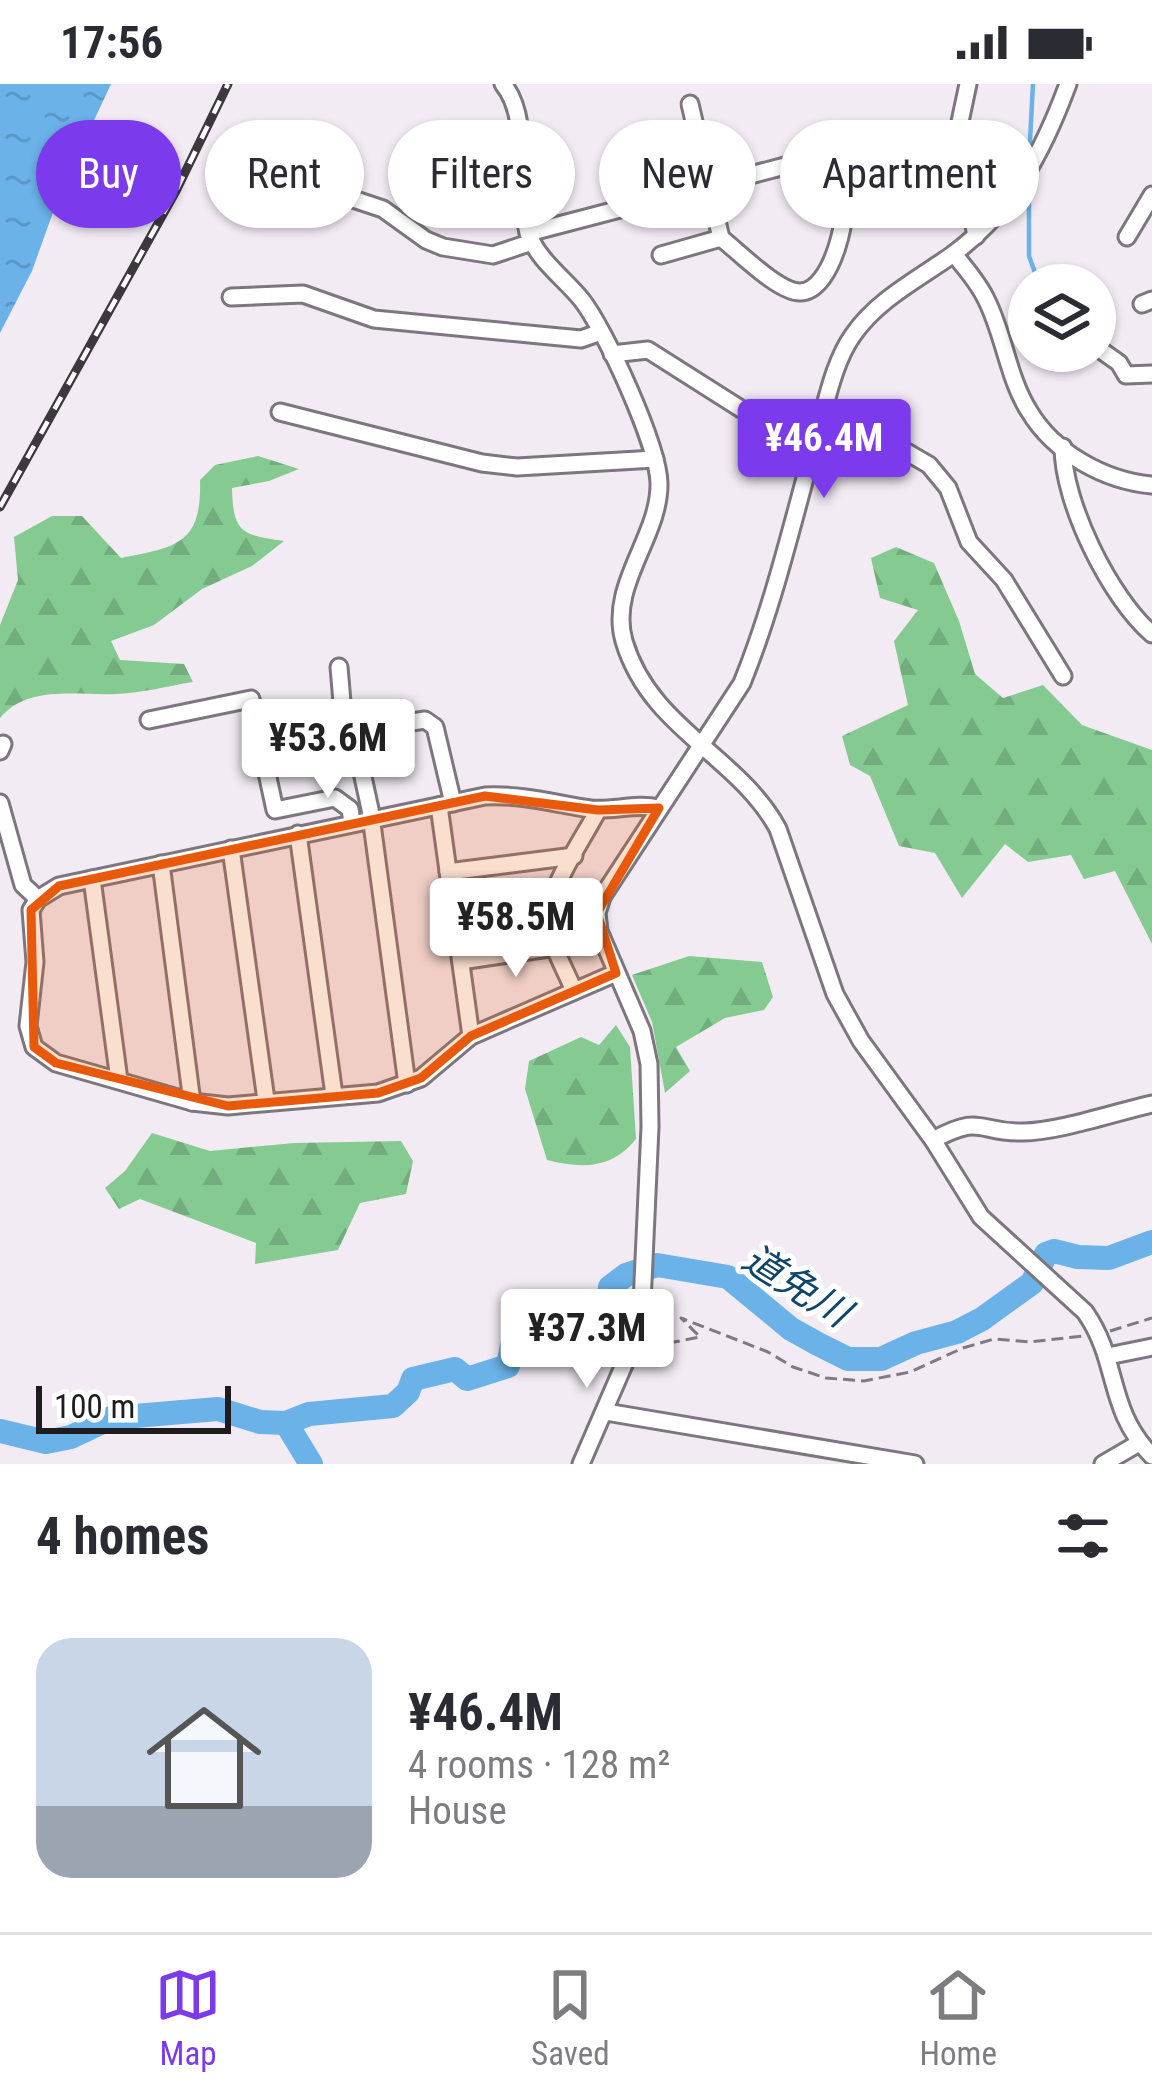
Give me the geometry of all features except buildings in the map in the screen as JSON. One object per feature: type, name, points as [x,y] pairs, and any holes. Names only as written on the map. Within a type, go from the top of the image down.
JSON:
[{"type":"street","points":[[503,84],[517,112],[530,238],[584,302],[601,332],[655,460],[658,500],[620,615],[624,641],[640,676],[668,718],[765,804],[846,1018],[981,1217],[1085,1312],[1108,1356],[1121,1415],[1152,1456]]},
{"type":"street","points":[[968,84],[957,136],[976,236]]},
{"type":"street","points":[[581,1464],[637,1337],[650,1127],[649,1064],[642,1030],[599,931],[597,913],[610,880],[742,683],[758,645],[850,338],[867,316],[976,236],[1028,176],[1068,84]]},
{"type":"street","points":[[690,104],[694,120]]},
{"type":"street","points":[[719,228],[721,238],[783,287],[800,292],[812,289],[823,277],[842,234],[843,184],[784,166],[756,174]]},
{"type":"street","points":[[1127,237],[1152,194]]},
{"type":"street","points":[[364,203],[383,209],[442,247],[493,255],[530,238],[599,218]]},
{"type":"street","points":[[661,255],[721,238]]},
{"type":"street","points":[[954,254],[983,293],[1028,410],[1064,447],[1098,472],[1126,482],[1152,484]]},
{"type":"street","points":[[231,297],[303,294],[374,319],[406,324],[581,339],[601,332]]},
{"type":"street","points":[[613,354],[648,350],[741,409]]},
{"type":"street","points":[[1116,361],[1126,375],[1152,374]]},
{"type":"street","points":[[280,412],[482,463],[518,467],[655,460]]},
{"type":"street","points":[[820,427],[905,451],[928,465],[947,488],[969,542],[1004,580],[1063,676]]},
{"type":"street","points":[[1064,447],[1063,466],[1083,524],[1112,584],[1136,620],[1152,634]]},
{"type":"street","points":[[339,667],[342,702],[353,731],[361,820],[406,1084]]},
{"type":"street","points":[[149,720],[250,698],[274,810],[335,798],[361,820]]},
{"type":"street","points":[[353,731],[425,720],[435,727],[446,804],[448,872],[471,1036]]},
{"type":"street","points":[[616,973],[471,1036],[421,1078],[378,1093],[228,1106],[192,1102],[56,1064],[34,1047],[28,1025],[35,962],[29,921],[38,898],[58,886],[361,820],[508,794],[598,810],[635,803],[658,808]]},
{"type":"street","points":[[0,803],[23,885],[38,898]]},
{"type":"street","points":[[574,991],[548,912],[554,891],[598,810]]},
{"type":"street","points":[[298,834],[334,1096]]},
{"type":"street","points":[[231,848],[266,1100]]},
{"type":"street","points":[[448,872],[574,856]]},
{"type":"street","points":[[161,864],[192,1102]]},
{"type":"street","points":[[92,879],[119,1080]]},
{"type":"street","points":[[460,961],[556,947]]},
{"type":"street","points":[[933,1140],[958,1126],[981,1124],[1022,1132],[1152,1104]]},
{"type":"street","points":[[1108,1356],[1152,1347]]},
{"type":"street","points":[[606,1412],[915,1464]]},
{"type":"street","points":[[1103,1464],[1138,1443]]},
{"type":"path","points":[[637,1337],[674,1342],[700,1337],[681,1318],[768,1352],[793,1367],[826,1378],[864,1381],[910,1372],[994,1339],[1030,1342],[1099,1334],[1152,1318]]},
{"type":"highlighted area","points":[[485,796],[598,810],[659,808],[597,913],[616,973],[471,1036],[421,1078],[378,1093],[228,1106],[56,1063],[34,1047],[31,910],[59,886]]},
{"type":"green space","points":[[258,456],[299,469],[232,488],[235,514],[249,533],[284,541],[252,566],[202,589],[154,625],[111,641],[120,660],[184,664],[193,682],[126,693],[39,696],[11,707],[0,718],[0,625],[18,580],[14,537],[52,516],[82,516],[121,558],[157,550],[191,530],[200,480],[215,465]]},
{"type":"green space","points":[[896,547],[934,563],[975,674],[1003,698],[1043,685],[1082,725],[1152,750],[1152,944],[1115,871],[1084,879],[1071,855],[1028,862],[1005,844],[962,898],[935,853],[899,846],[870,776],[850,765],[842,736],[908,705],[894,641],[918,610],[880,598],[871,558]]},
{"type":"green space","points":[[689,956],[762,962],[773,997],[764,1010],[725,1018],[676,1047],[690,1071],[665,1093],[652,1022],[632,975]]},
{"type":"green space","points":[[616,1025],[630,1047],[636,1139],[617,1156],[596,1164],[547,1160],[525,1089],[529,1061],[581,1037],[599,1045]]},
{"type":"green space","points":[[152,1133],[210,1151],[401,1141],[413,1161],[406,1194],[360,1203],[338,1250],[255,1264],[256,1243],[140,1199],[119,1209],[105,1188],[125,1171]]},
{"type":"water","points":[[0,84],[111,84],[94,120],[36,120],[36,228],[47,228],[32,271],[0,333]]},
{"type":"waterway","points":[[1031,120],[1033,84]]},
{"type":"waterway","points":[[1029,228],[1032,264]]},
{"type":"waterway","name":"道免川","points":[[0,1431],[46,1442],[71,1437],[111,1418],[218,1409],[260,1422],[286,1423],[309,1414],[393,1406],[408,1392],[413,1379],[455,1369],[467,1379],[508,1366],[512,1345],[607,1306],[610,1287],[626,1275],[657,1265],[728,1277],[791,1329],[818,1344],[848,1359],[881,1359],[982,1319],[1032,1283],[1046,1254],[1109,1258],[1152,1242]]},
{"type":"waterway","points":[[286,1423],[311,1464]]},
{"type":"railway","points":[[0,507],[176,191],[228,84]]}]
